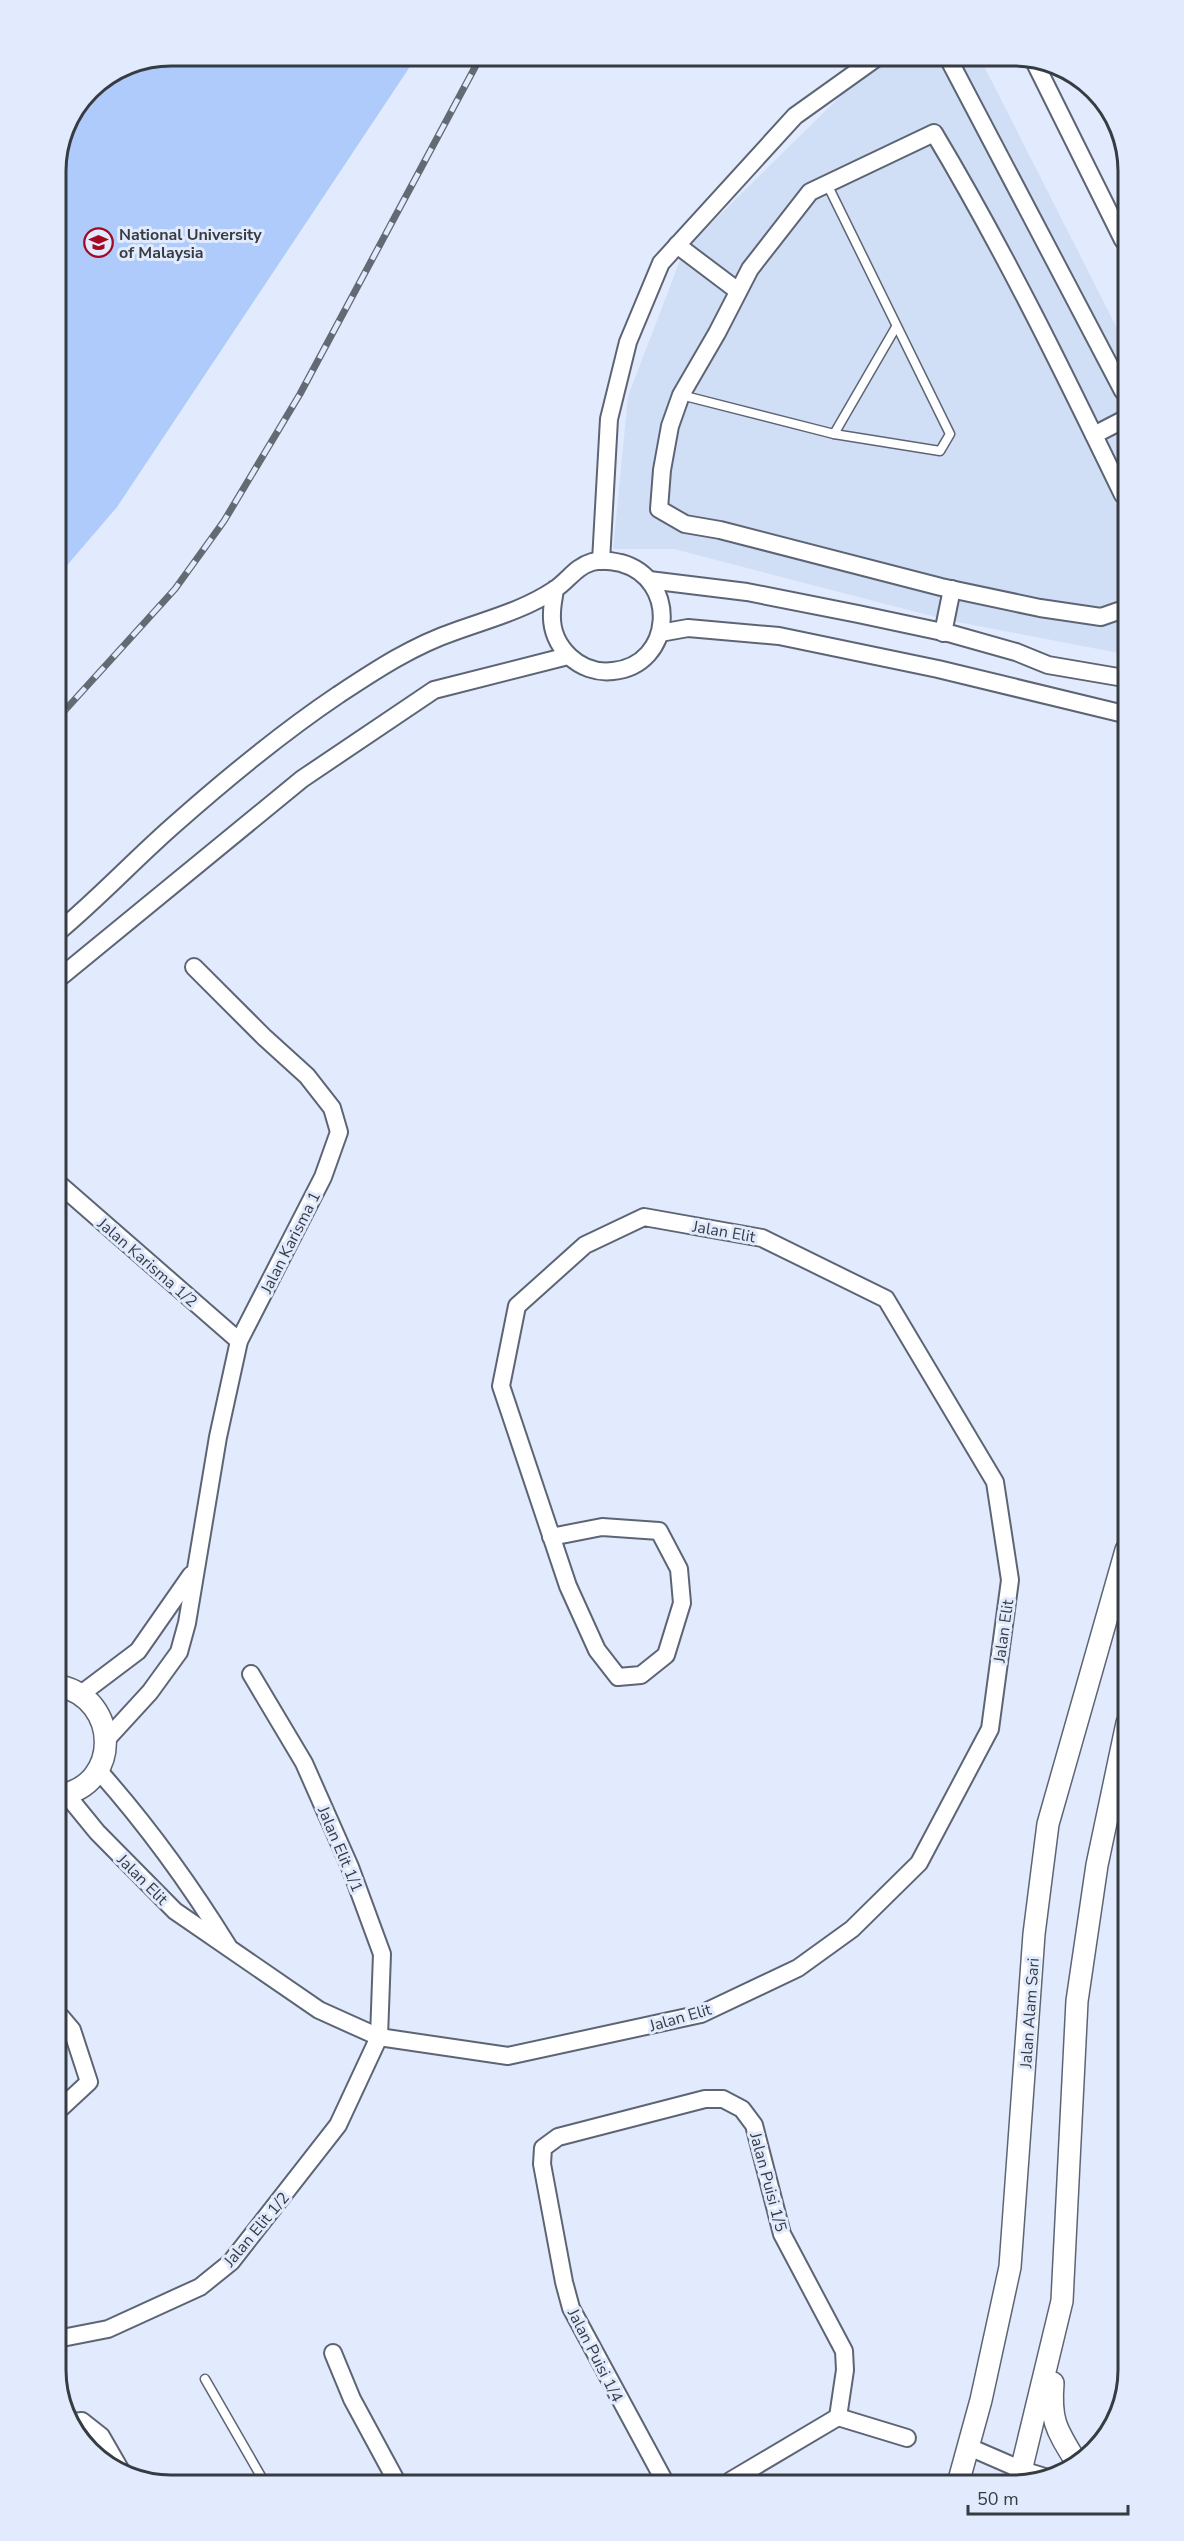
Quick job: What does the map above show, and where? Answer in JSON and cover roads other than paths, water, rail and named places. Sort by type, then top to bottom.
[{"type":"street","points":[[601,561],[609,419],[628,342],[661,263],[795,116],[865,66]]},
{"type":"street","points":[[952,66],[1118,381]]},
{"type":"street","points":[[1038,69],[1118,230]]},
{"type":"street","points":[[1118,485],[974,200],[934,133],[810,192],[750,269],[717,333],[681,394],[668,437],[662,470],[660,508],[685,524],[720,530],[952,589],[1040,608],[1101,617],[1118,611]]},
{"type":"street","points":[[677,245],[738,291]]},
{"type":"street","points":[[1094,435],[1118,423]]},
{"type":"street","points":[[66,925],[93,903],[174,824],[282,733],[356,683],[423,642],[519,609],[555,589],[576,570],[592,562],[610,560],[632,566],[649,580],[660,599],[663,621],[660,633],[650,652],[638,664],[622,671],[604,672],[586,668],[568,656],[555,637],[551,615],[555,589]]},
{"type":"street","points":[[649,580],[747,592],[943,633],[1016,652],[1048,665],[1118,677]]},
{"type":"street","points":[[943,633],[952,589]]},
{"type":"street","points":[[660,633],[688,628],[779,636],[938,669],[1118,713]]},
{"type":"street","points":[[66,972],[302,779],[434,690],[568,656]]},
{"type":"street","name":"Jalan Karisma 1","points":[[106,1740],[150,1692],[179,1652],[187,1623],[238,1341],[323,1178],[339,1132],[332,1108],[307,1076],[194,967]]},
{"type":"street","name":"Jalan Karisma 1/2","points":[[66,1190],[238,1341]]},
{"type":"street","name":"Jalan Elit","points":[[66,1798],[175,1911],[231,1952],[319,2010],[379,2037],[508,2056],[701,2014],[798,1968],[852,1929],[918,1863],[990,1729],[1010,1580],[995,1482],[886,1299],[762,1238],[644,1217],[585,1245],[517,1306],[501,1386],[551,1537],[568,1586],[597,1650],[618,1677],[641,1675],[666,1655],[682,1603],[680,1569],[659,1531],[602,1527],[551,1537]]},
{"type":"street","name":"Jalan Karisma 1","points":[[81,1694],[138,1651],[154,1632],[195,1569]]},
{"type":"street","name":"Jalan Alam Sari","points":[[961,2475],[981,2400],[1010,2267],[1034,1934],[1048,1824],[1118,1578]]},
{"type":"street","name":"Jalan Elit 1/1","points":[[251,1674],[304,1763],[350,1866],[382,1954],[379,2037]]},
{"type":"street","points":[[66,1688],[81,1694],[99,1714],[106,1740],[104,1755],[98,1770],[84,1785],[66,1794]]},
{"type":"street","points":[[1072,2456],[1061,2438],[1050,2410],[1062,2301],[1077,2001],[1097,1865],[1118,1766]]},
{"type":"street","name":"Jalan Elit","points":[[98,1770],[131,1808],[194,1890],[231,1952]]},
{"type":"street","points":[[66,2023],[72,2030],[89,2082],[66,2103]]},
{"type":"street","name":"Jalan Elit 1/2","points":[[66,2337],[108,2329],[200,2287],[231,2262],[338,2125],[379,2037]]},
{"type":"street","name":"Jalan Puisi 1/5","points":[[543,2148],[558,2137],[705,2099],[723,2099],[742,2109],[754,2125],[782,2234],[844,2351],[845,2370],[838,2417]]},
{"type":"street","name":"Jalan Puisi 1/4","points":[[543,2148],[542,2164],[571,2308],[583,2335],[661,2475]]},
{"type":"street","points":[[1020,2474],[1062,2301]]},
{"type":"street","points":[[333,2353],[352,2399],[393,2475]]},
{"type":"street","points":[[740,2475],[838,2417],[907,2438]]},
{"type":"street","points":[[82,2425],[101,2436],[113,2457]]},
{"type":"street","points":[[969,2447],[1019,2475]]},
{"type":"lane","points":[[681,394],[834,434],[940,451],[950,434],[827,184]]},
{"type":"lane","points":[[834,434],[896,327]]},
{"type":"lane","points":[[205,2379],[260,2475]]},
{"type":"railway","points":[[66,709],[175,589],[224,521],[300,394],[476,66]]},
{"type":"place","name":"National University of Malaysia","points":[[98,243]]}]
